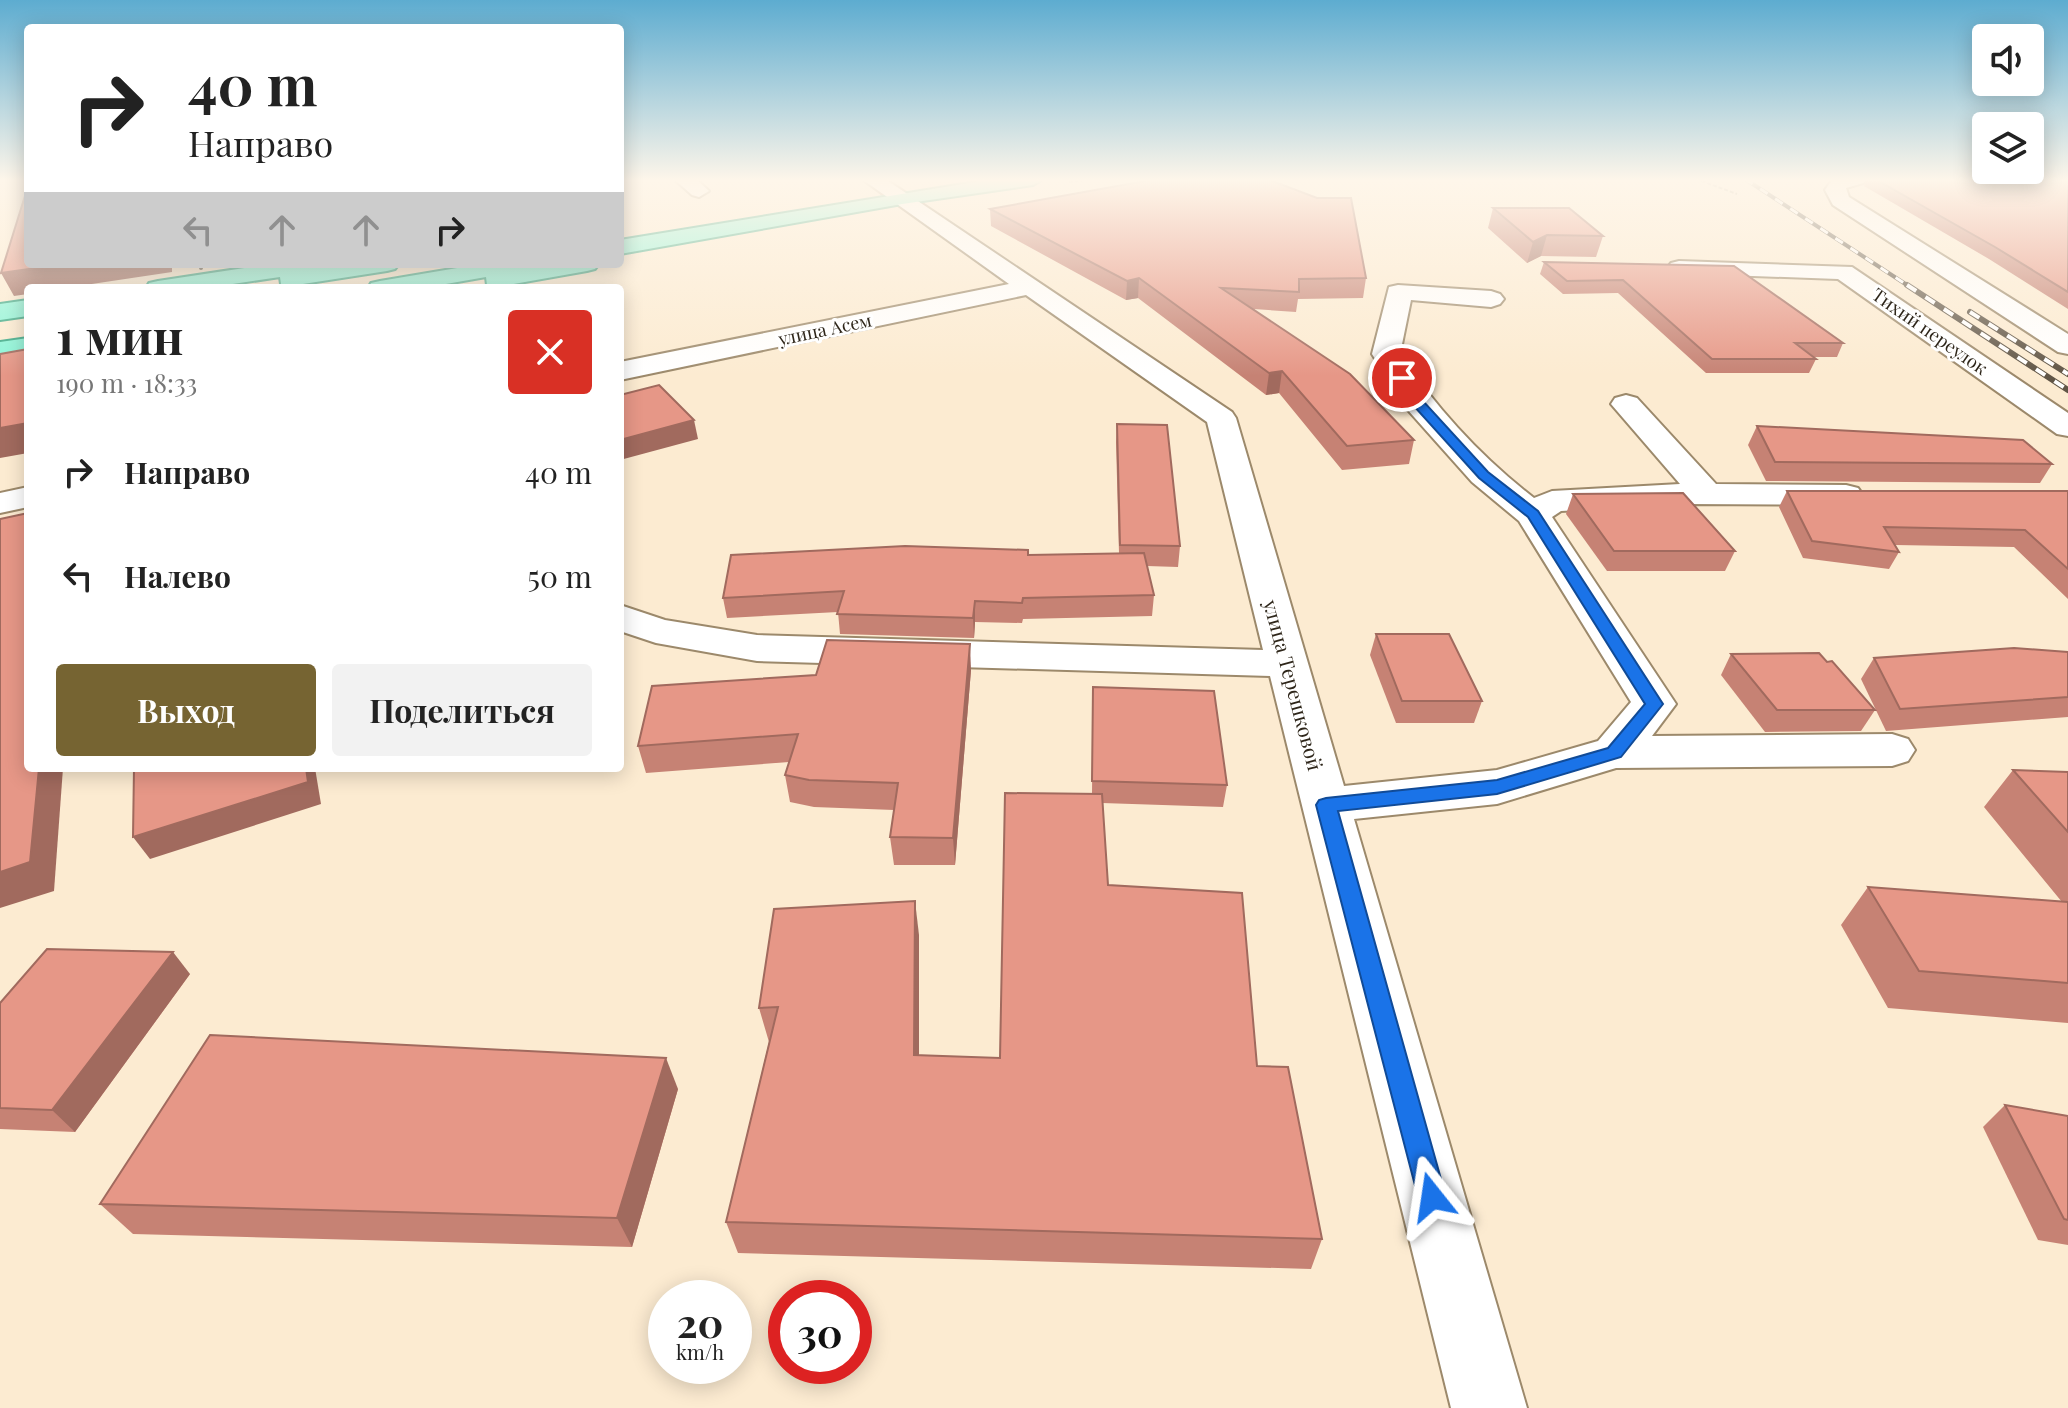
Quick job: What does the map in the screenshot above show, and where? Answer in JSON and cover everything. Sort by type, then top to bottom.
[{"type":"main road","points":[[624,257],[695,245]]},
{"type":"main road","points":[[184,284],[290,268]]},
{"type":"main road","points":[[257,284],[361,268]]},
{"type":"main road","points":[[404,284],[499,268]]},
{"type":"main road","points":[[473,284],[564,268]]},
{"type":"main road","points":[[0,312],[24,309]]},
{"type":"main road","points":[[0,324],[24,320]]},
{"type":"main road","points":[[0,350],[24,347]]},
{"type":"main road","points":[[0,362],[24,359]]},
{"type":"street","name":"улица Терешковой","points":[[973,245],[1221,418],[1489,1408]]},
{"type":"street","points":[[1909,245],[2068,346]]},
{"type":"street","name":"Тихий переулок","points":[[1652,268],[1844,272],[2068,427]]},
{"type":"street","name":"улица Асем","points":[[624,370],[1031,287]]},
{"type":"street","points":[[1491,299],[1398,292],[1399,306],[1386,354],[1417,402],[1464,454],[1484,475],[1533,514],[1654,704],[1614,752]]},
{"type":"street","points":[[1626,404],[1707,494]]},
{"type":"street","points":[[1533,514],[1552,501],[1707,494],[1880,495]]},
{"type":"street","points":[[0,503],[24,498]]},
{"type":"street","points":[[624,619],[656,631],[757,648],[1288,664]]},
{"type":"street","points":[[1326,805],[1497,787],[1614,752],[1892,750]]},
{"type":"building","points":[[10,245],[24,245],[24,268],[36,268],[1,273]]},
{"type":"building","points":[[1058,245],[1360,245],[1366,278],[1299,279],[1299,292],[1221,288],[1350,374],[1414,440],[1347,446],[1282,371],[1269,373],[1139,278],[1127,281]]},
{"type":"building","points":[[1991,245],[2068,245],[2068,292],[1995,247]]},
{"type":"building","points":[[1544,262],[1734,266],[1843,343],[1795,343],[1816,359],[1712,359],[1623,280],[1567,281]]},
{"type":"building","points":[[24,350],[24,424],[0,428],[0,354]]},
{"type":"building","points":[[659,385],[694,420],[624,439],[624,394]]},
{"type":"building","points":[[1117,424],[1167,425],[1180,546],[1120,545]]},
{"type":"building","points":[[1757,426],[2023,440],[2052,464],[1775,462]]},
{"type":"building","points":[[1787,491],[2068,491],[2068,569],[2025,530],[1884,527],[1899,552],[1812,541]]},
{"type":"building","points":[[1683,493],[1735,551],[1614,551],[1573,494]]},
{"type":"building","points":[[24,514],[24,772],[39,772],[30,862],[0,872],[0,519]]},
{"type":"building","points":[[905,546],[1028,550],[1028,555],[1144,553],[1154,595],[1023,598],[1022,603],[975,601],[973,618],[837,614],[844,591],[723,598],[731,555]]},
{"type":"building","points":[[1376,634],[1449,634],[1482,701],[1402,701]]},
{"type":"building","points":[[827,640],[970,644],[953,838],[890,837],[898,783],[809,780],[785,775],[798,734],[638,746],[652,686],[816,675]]},
{"type":"building","points":[[2014,648],[2068,652],[2068,697],[1900,709],[1874,658]]},
{"type":"building","points":[[1819,653],[1827,662],[1832,661],[1875,710],[1777,710],[1731,654]]},
{"type":"building","points":[[1093,687],[1214,691],[1227,785],[1092,781]]},
{"type":"building","points":[[2013,770],[2068,772],[2068,832]]},
{"type":"building","points":[[134,772],[307,772],[308,782],[133,837]]},
{"type":"building","points":[[1005,793],[1102,794],[1108,885],[1242,893],[1257,1066],[1288,1067],[1322,1239],[726,1222],[778,1007],[759,1008],[774,909],[915,901],[914,1055],[1000,1058]]},
{"type":"building","points":[[1868,887],[2068,902],[2068,983],[1919,971]]},
{"type":"building","points":[[47,949],[173,952],[52,1110],[0,1108],[0,1003]]},
{"type":"building","points":[[210,1035],[666,1058],[617,1218],[100,1204]]},
{"type":"building","points":[[2005,1105],[2068,1116],[2068,1220],[2064,1219]]},
{"type":"railway","points":[[1845,245],[1910,287]]},
{"type":"railway","points":[[1907,285],[2068,390]]},
{"type":"railway","points":[[1970,312],[2068,374]]},
{"type":"route","points":[[1402,378],[1417,402],[1484,475],[1533,514],[1654,704],[1614,752],[1497,787],[1326,805],[1432,1197]]}]
